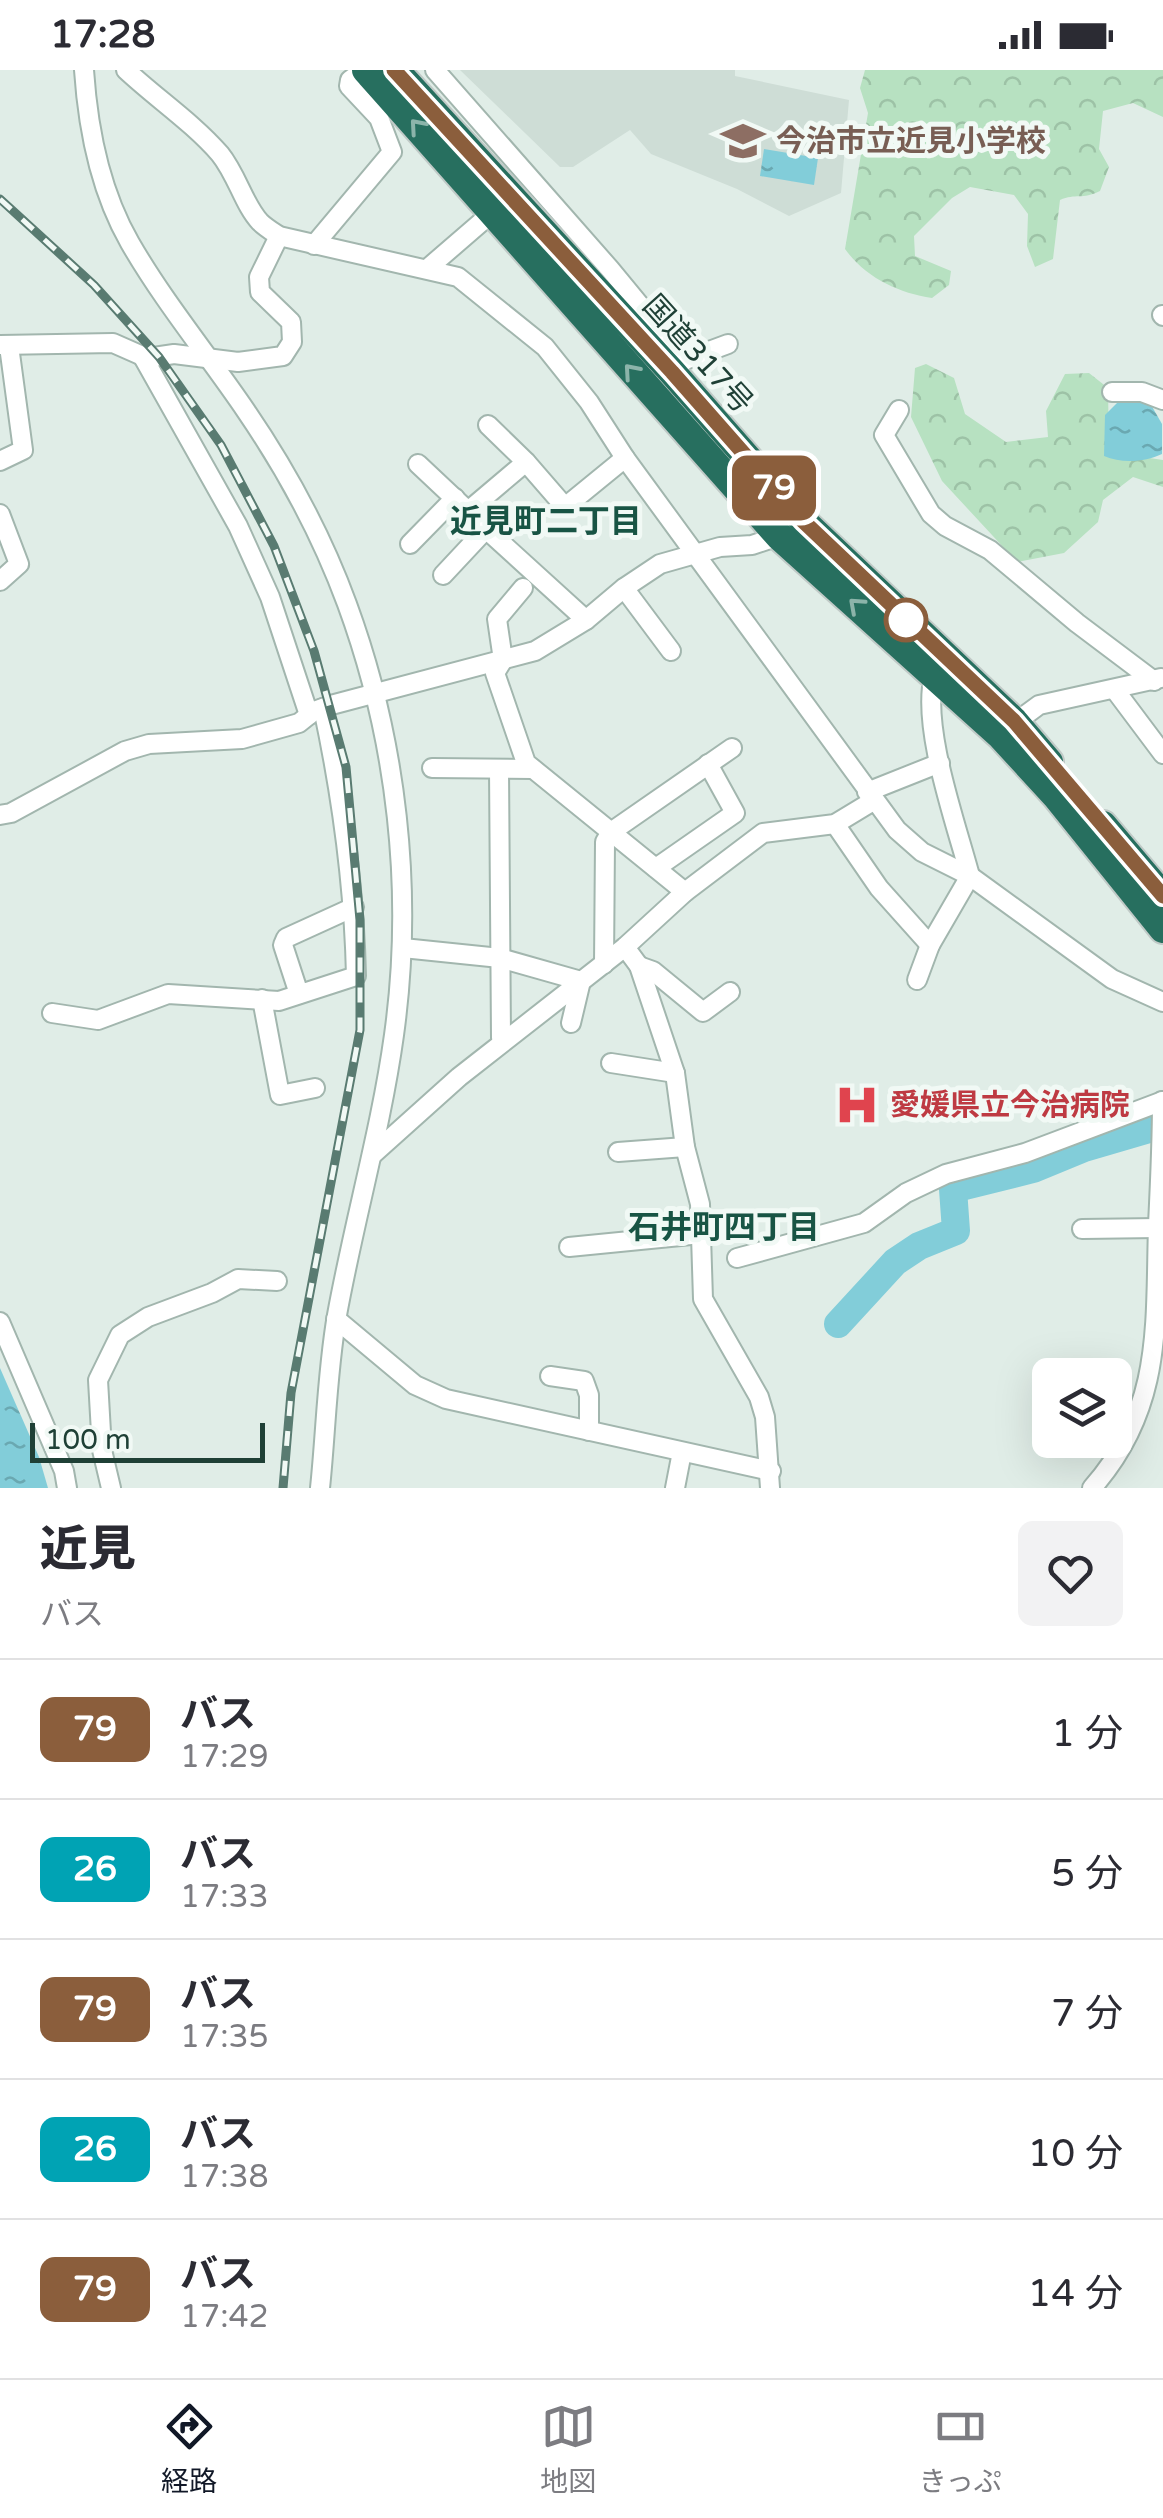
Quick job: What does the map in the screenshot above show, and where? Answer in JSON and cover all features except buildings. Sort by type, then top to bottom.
[{"type":"highway","name":"国道317号","points":[[365,70],[779,536],[943,670],[1007,728],[1163,896]]},
{"type":"highway","name":"国道317号","points":[[394,70],[678,366],[803,521],[943,670]]},
{"type":"highway","name":"国道317号","points":[[1007,728],[1163,929]]},
{"type":"street","points":[[84,70],[96,153],[130,244],[281,465],[319,536],[376,693],[392,784],[402,876],[403,948],[394,1035],[336,1318],[320,1488]]},
{"type":"street","points":[[126,70],[178,112],[216,150],[234,172],[258,221],[279,236],[458,277],[544,347],[589,402],[625,458],[870,796],[922,852],[970,876],[1112,979],[1163,1002]]},
{"type":"street","points":[[314,245],[392,152],[379,118],[349,86],[350,80],[365,70]]},
{"type":"street","points":[[435,70],[610,269],[678,366],[728,344]]},
{"type":"street","points":[[427,269],[493,212]]},
{"type":"street","points":[[0,461],[23,450],[5,346],[113,343],[144,357],[174,354],[238,362],[282,356],[292,342],[291,322],[260,292],[259,276],[279,236]]},
{"type":"street","points":[[52,1013],[98,1020],[168,994],[280,1001],[356,976],[346,827],[316,711],[238,526],[144,357]]},
{"type":"street","points":[[1112,392],[1142,392],[1163,400]]},
{"type":"street","points":[[899,410],[884,435],[931,514],[990,550],[1077,623],[1158,679]]},
{"type":"street","points":[[488,425],[565,506],[625,458]]},
{"type":"street","points":[[410,544],[461,504],[526,462]]},
{"type":"street","points":[[418,464],[586,620]]},
{"type":"street","points":[[0,514],[18,564],[0,582]]},
{"type":"street","points":[[443,574],[486,529]]},
{"type":"street","points":[[0,815],[125,751],[149,744],[242,739],[299,723],[316,711],[535,651],[586,620],[660,564],[779,536]]},
{"type":"street","points":[[523,588],[497,619],[503,660],[495,673],[526,763],[685,892]]},
{"type":"street","points":[[624,588],[670,651]]},
{"type":"street","points":[[918,980],[930,945],[970,876],[940,763],[930,699],[943,670]]},
{"type":"street","points":[[1007,728],[1039,704],[1158,679]]},
{"type":"street","points":[[1115,690],[1163,754]]},
{"type":"street","points":[[604,964],[605,842],[611,832],[732,748]]},
{"type":"street","points":[[371,1156],[459,1076],[625,947],[685,892],[763,834],[835,824],[870,796],[940,763]]},
{"type":"street","points":[[656,868],[734,812],[708,764]]},
{"type":"street","points":[[432,768],[534,770]]},
{"type":"street","points":[[499,769],[501,1038]]},
{"type":"street","points":[[835,824],[880,888],[930,945]]},
{"type":"street","points":[[299,994],[282,945],[286,938],[354,907]]},
{"type":"street","points":[[336,1318],[415,1385],[446,1399],[682,1452],[771,1479],[766,1417],[759,1397],[704,1299],[700,1204],[685,1147],[675,1073],[639,966],[625,947]]},
{"type":"street","points":[[403,948],[500,958],[581,981]]},
{"type":"street","points":[[639,966],[654,971],[703,1012],[730,992]]},
{"type":"street","points":[[571,1023],[581,981]]},
{"type":"street","points":[[262,1000],[280,1094],[315,1088]]},
{"type":"street","points":[[611,1063],[675,1073]]},
{"type":"street","points":[[737,1258],[864,1223],[906,1193],[946,1174],[1025,1153],[1163,1101],[1160,1351],[1141,1412],[1109,1470],[1092,1488]]},
{"type":"street","points":[[618,1152],[685,1147]]},
{"type":"street","points":[[1082,1229],[1160,1236]]},
{"type":"street","points":[[570,1246],[702,1234]]},
{"type":"street","points":[[111,1488],[102,1450],[98,1380],[120,1334],[238,1279],[277,1280]]},
{"type":"street","points":[[0,1322],[64,1470],[67,1488]]},
{"type":"street","points":[[550,1376],[584,1382],[589,1395],[588,1431]]},
{"type":"street","points":[[675,1488],[682,1452]]},
{"type":"shaded area","name":"今治市立近見小学校","points":[[460,70],[735,70],[735,76],[849,100],[841,193],[789,216],[737,189],[651,154],[630,130],[573,167],[560,167]]},
{"type":"green space","points":[[865,70],[1163,70],[1163,117],[1133,103],[1103,111],[1099,149],[1109,167],[1100,191],[1060,200],[1053,259],[1035,267],[1027,246],[1028,214],[1014,195],[970,187],[952,198],[914,236],[915,256],[951,271],[949,285],[932,298],[883,282],[862,268],[845,249],[868,113],[860,88]]},
{"type":"green space","points":[[926,364],[954,378],[965,414],[1006,442],[1048,437],[1046,411],[1065,374],[1089,373],[1108,388],[1109,452],[1163,460],[1163,487],[1133,477],[1103,500],[1098,522],[1064,553],[1017,562],[942,481],[911,417],[915,368]]},
{"type":"water","points":[[764,149],[818,158],[814,185],[760,176]]},
{"type":"water","points":[[1121,399],[1150,403],[1162,424],[1162,454],[1133,461],[1104,456],[1105,415]]},
{"type":"water","points":[[0,1368],[39,1457],[48,1488],[0,1488]]},
{"type":"waterway","points":[[838,1324],[895,1262],[919,1246],[956,1231],[953,1189],[1033,1169],[1084,1148],[1163,1125]]},
{"type":"railway","points":[[0,199],[94,285],[159,357],[221,445],[274,546],[314,651],[346,767],[360,920],[360,1030],[291,1393],[283,1488]]},
{"type":"bus line","name":"79","points":[[394,70],[672,372],[803,521],[1014,721],[1163,896]]},
{"type":"place","name":"今治市立近見小学校","points":[[743,141]]},
{"type":"place","name":"愛媛県立今治病院","points":[[857,1105]]},
{"type":"district","name":"近見町二丁目","points":[[546,521]]},
{"type":"district","name":"石井町四丁目","points":[[724,1227]]}]
